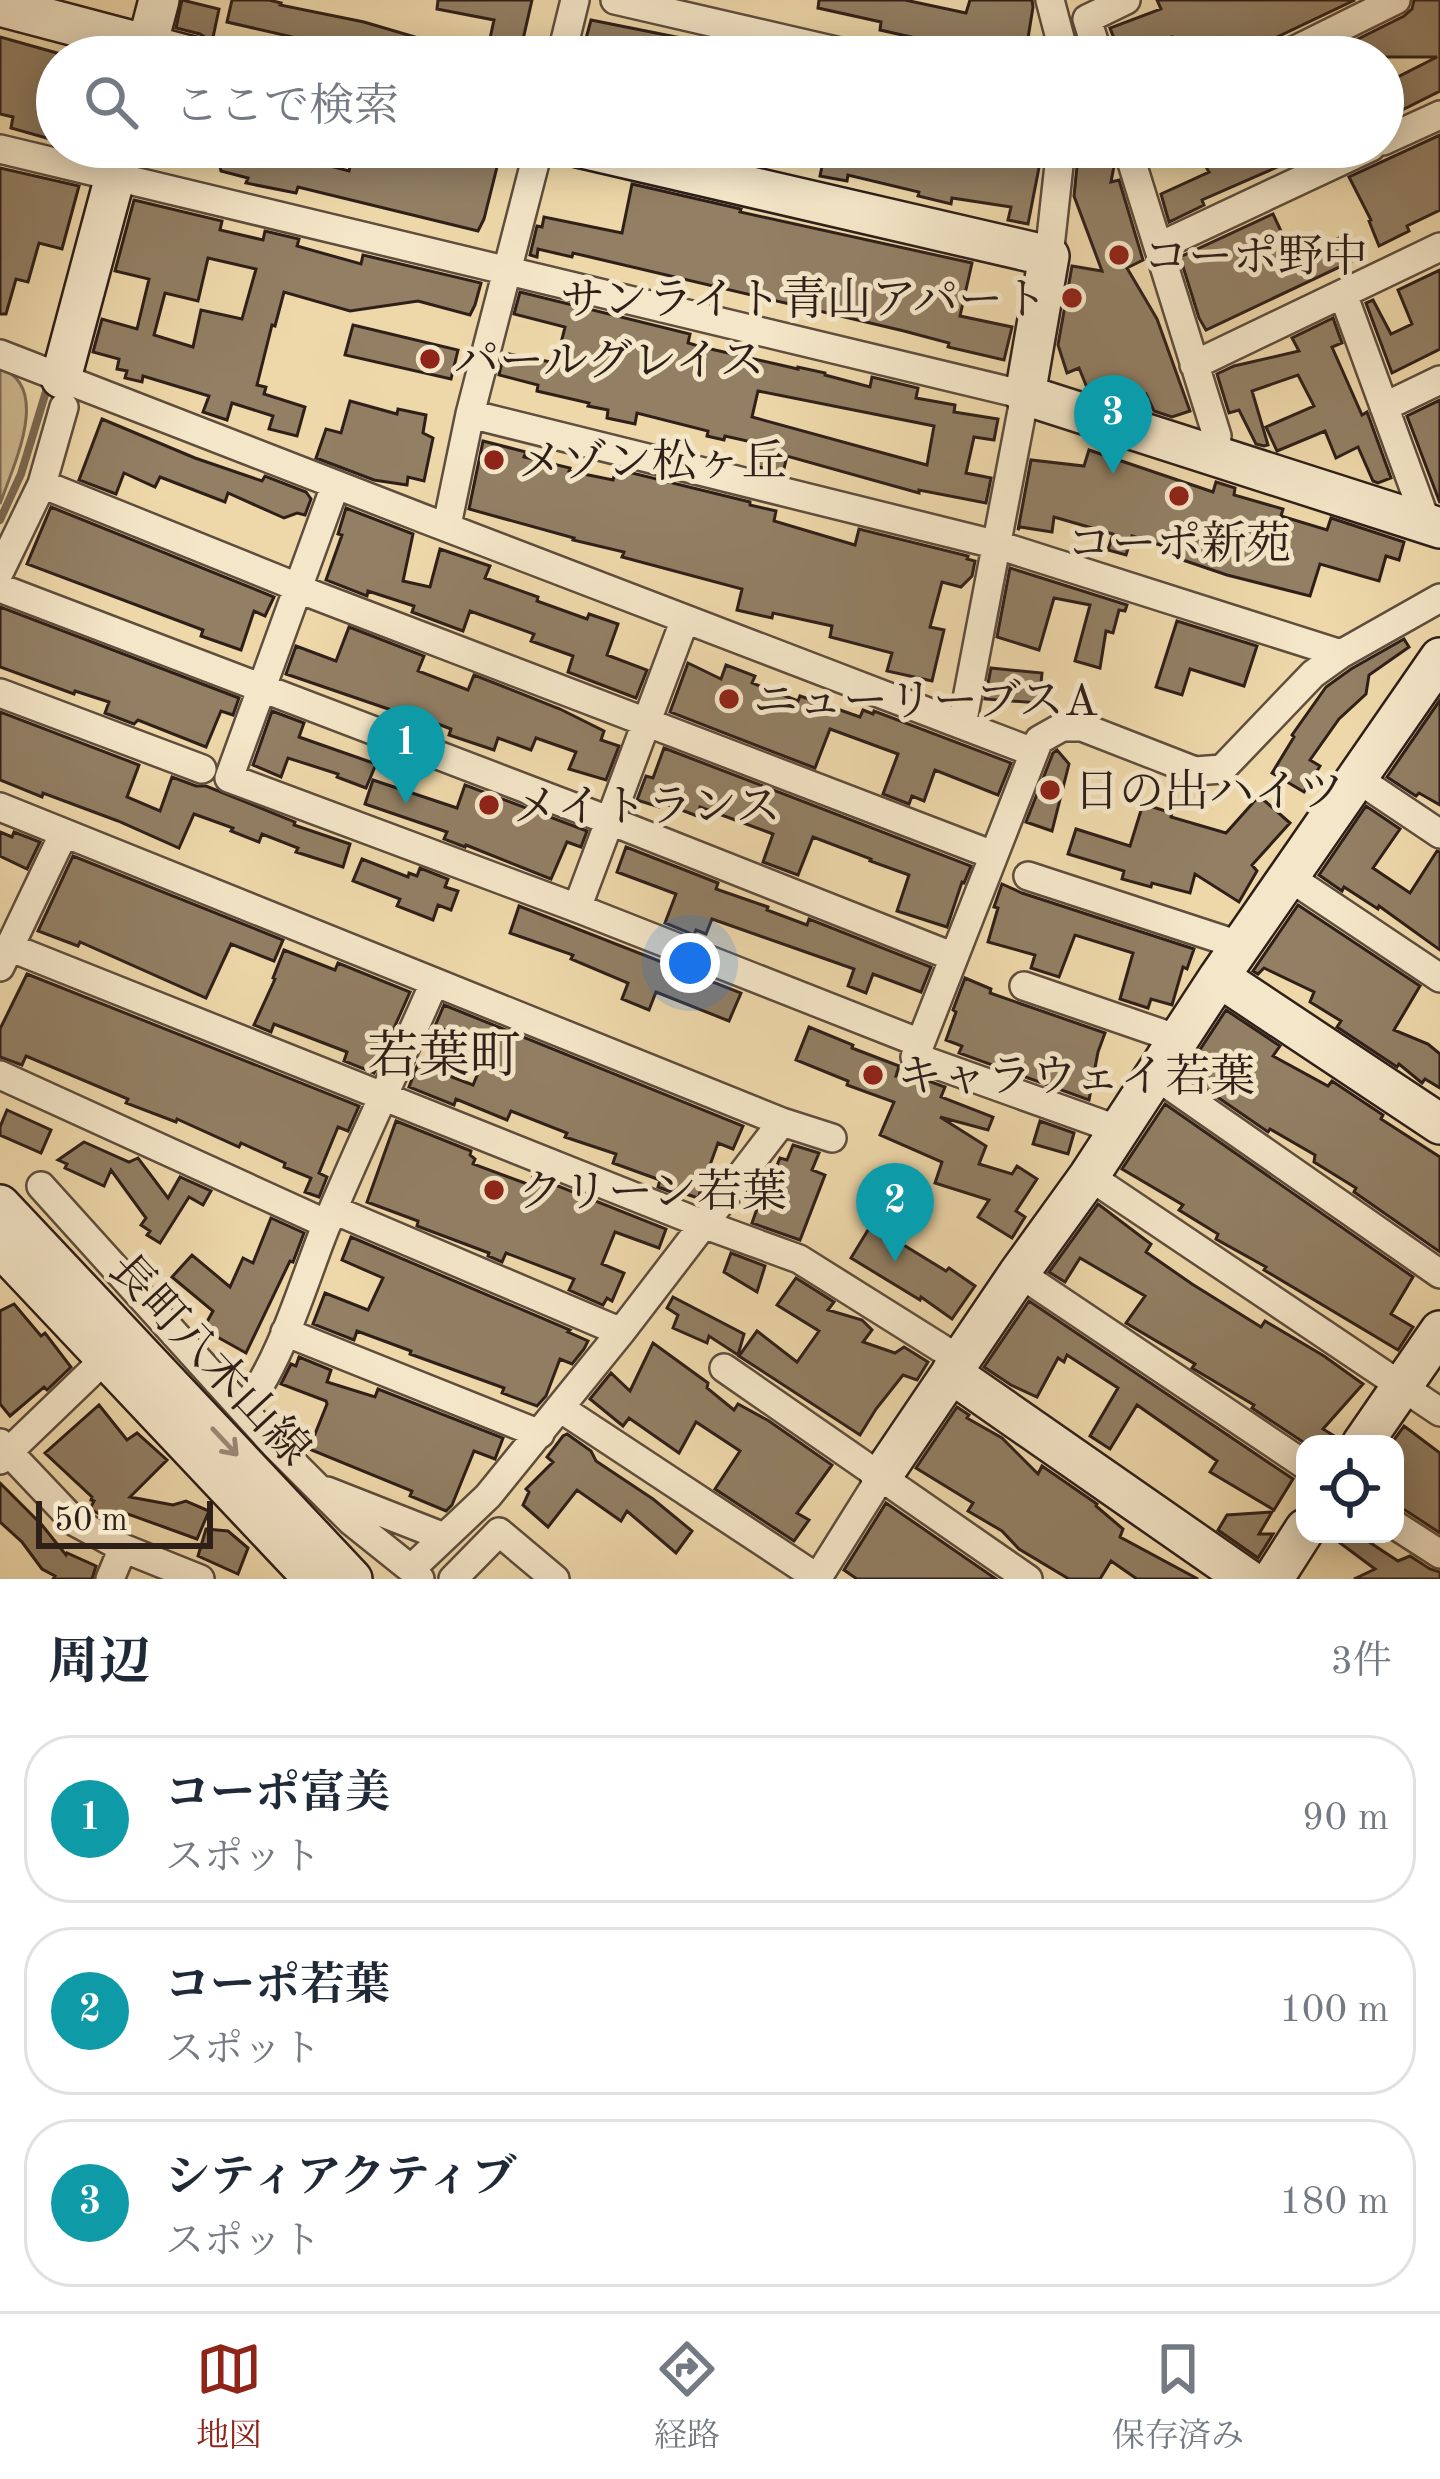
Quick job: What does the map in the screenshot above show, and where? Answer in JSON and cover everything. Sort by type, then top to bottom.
[{"type":"street","points":[[150,36],[159,0]]},
{"type":"street","points":[[566,36],[575,0]]},
{"type":"street","points":[[614,0],[771,36]]},
{"type":"street","points":[[1050,0],[1059,36]]},
{"type":"street","points":[[1092,36],[1087,19],[1126,0]]},
{"type":"street","points":[[1323,36],[1396,0]]},
{"type":"street","points":[[0,6],[95,36]]},
{"type":"street","points":[[1404,131],[1440,115]]},
{"type":"street","points":[[0,148],[36,153]]},
{"type":"street","points":[[0,571],[41,484],[118,168]]},
{"type":"street","points":[[137,168],[507,271],[1024,395],[1434,526]]},
{"type":"street","points":[[447,526],[470,414],[533,168]]},
{"type":"street","points":[[669,168],[1048,256]]},
{"type":"street","points":[[962,725],[1048,256],[1058,168]]},
{"type":"street","points":[[1134,168],[1216,436],[1214,457]]},
{"type":"street","points":[[1158,247],[1326,168]]},
{"type":"street","points":[[1194,365],[1440,248]]},
{"type":"street","points":[[1343,294],[1434,526]]},
{"type":"street","points":[[0,354],[62,393],[447,526],[1033,752]]},
{"type":"street","points":[[1384,406],[1440,380]]},
{"type":"street","points":[[470,414],[998,545],[1341,654]]},
{"type":"street","points":[[41,484],[296,588],[993,856]]},
{"type":"street","points":[[335,486],[229,778],[920,1043]]},
{"type":"street","points":[[0,588],[954,957]]},
{"type":"street","points":[[1119,1130],[915,1057],[1039,740],[1061,727],[1082,727],[1195,771],[1222,769],[1313,674],[1440,598]]},
{"type":"street","points":[[577,908],[685,619]]},
{"type":"street","points":[[560,1408],[818,1579],[881,1478],[1231,962],[1436,672]]},
{"type":"street","points":[[0,693],[202,770]]},
{"type":"street","points":[[1358,779],[1440,834]]},
{"type":"street","points":[[0,807],[782,1122],[832,1138]]},
{"type":"street","points":[[64,833],[5,957],[385,1097],[799,1259],[956,1366],[1247,1579]]},
{"type":"street","points":[[1028,876],[1231,962],[1440,1124]]},
{"type":"street","points":[[1289,877],[1440,978]]},
{"type":"street","points":[[243,1409],[284,1332],[434,982]]},
{"type":"street","points":[[1024,986],[1181,1040]]},
{"type":"street","points":[[0,1075],[330,1217],[621,1332]]},
{"type":"street","points":[[1156,1076],[1440,1274]]},
{"type":"street","points":[[40,1186],[317,1487],[415,1574],[539,1434],[782,1122]]},
{"type":"street","points":[[1089,1176],[1440,1412]]},
{"type":"street","name":"長町八木山線","points":[[0,1204],[352,1579]]},
{"type":"street","points":[[0,1246],[314,1579]]},
{"type":"street","points":[[1019,1274],[1296,1459]]},
{"type":"street","points":[[1368,1435],[1440,1331]]},
{"type":"street","points":[[284,1332],[539,1434]]},
{"type":"street","points":[[106,1358],[3,1452],[75,1522],[123,1548],[200,1579]]},
{"type":"street","points":[[724,1368],[1028,1579]]},
{"type":"street","points":[[317,1487],[444,1537]]},
{"type":"street","points":[[1404,1531],[1440,1554]]},
{"type":"street","points":[[453,1579],[500,1532],[555,1579]]},
{"type":"street","points":[[1273,1579],[1296,1543]]},
{"type":"street","points":[[110,1579],[123,1548]]},
{"type":"shaded area","points":[[0,368],[16,378],[26,410],[19,450],[0,504]]},
{"type":"building","points":[[182,0],[219,9],[213,36],[176,28]]},
{"type":"building","points":[[232,0],[269,0],[412,36],[288,36],[227,22]]},
{"type":"building","points":[[438,0],[532,0],[524,36],[491,36],[494,20],[437,9]]},
{"type":"building","points":[[819,0],[905,0],[966,13],[970,0],[1032,0],[1033,7],[1028,36],[907,36],[880,30],[881,22],[818,8]]},
{"type":"building","points":[[1157,0],[1355,0],[1279,36],[1113,36],[1110,28],[1161,9]]},
{"type":"building","points":[[1414,0],[1440,0],[1440,91],[1404,109],[1404,74],[1437,57],[1404,57],[1404,36],[1364,36],[1412,9]]},
{"type":"building","points":[[591,20],[671,36],[587,36]]},
{"type":"building","points":[[0,37],[36,47],[36,135],[11,128],[13,117],[0,114]]},
{"type":"building","points":[[1440,135],[1440,210],[1379,246],[1349,177],[1368,168],[1404,168],[1404,152]]},
{"type":"building","points":[[0,168],[79,186],[62,249],[39,243],[28,282],[16,279],[6,314],[0,314]]},
{"type":"building","points":[[497,168],[478,231],[298,187],[296,193],[246,183],[248,178],[221,171]]},
{"type":"building","points":[[822,168],[1039,168],[1028,224],[1008,220],[1011,207],[952,198],[951,204],[848,175],[847,181],[820,176]]},
{"type":"building","points":[[1077,168],[1114,168],[1111,182],[1119,180],[1143,260],[1127,268],[1157,319],[1190,411],[1172,417],[1154,411],[1146,394],[1126,402],[1088,390],[1079,368],[1067,373],[1058,345],[1072,266],[1102,271],[1074,196]]},
{"type":"building","points":[[1207,168],[1275,168],[1202,200],[1204,205],[1169,222],[1161,194],[1209,172]]},
{"type":"building","points":[[632,184],[972,263],[960,316],[1012,327],[1004,360],[904,331],[573,253],[572,257],[538,249],[537,257],[530,255],[544,217],[622,233]]},
{"type":"building","points":[[134,200],[222,221],[220,230],[263,240],[265,231],[299,239],[297,246],[361,264],[363,255],[481,283],[470,315],[418,301],[350,311],[284,292],[257,385],[266,387],[264,394],[305,407],[297,436],[269,429],[273,416],[232,403],[227,420],[203,412],[209,396],[143,376],[142,382],[125,378],[127,371],[117,369],[119,359],[93,352],[102,319],[137,329],[149,279],[115,271]],"holes":[[[208,258],[256,269],[242,319],[201,310],[193,347],[154,335],[165,293],[198,301]]]},
{"type":"building","points":[[1273,214],[1295,261],[1339,238],[1352,261],[1206,330],[1180,257]]},
{"type":"building","points":[[1440,270],[1440,349],[1392,373],[1366,303],[1373,300],[1391,334],[1412,324],[1398,290]]},
{"type":"building","points":[[520,292],[690,334],[688,343],[702,347],[870,387],[872,377],[918,388],[916,398],[955,405],[954,412],[998,419],[994,440],[974,437],[966,473],[991,478],[986,503],[919,493],[787,456],[783,473],[755,466],[761,444],[707,436],[708,431],[637,413],[635,424],[607,418],[608,410],[537,391],[538,385],[499,375],[504,353],[556,363],[565,327],[514,314]],"holes":[[[758,391],[934,426],[927,465],[752,417]]]},
{"type":"building","points":[[1333,318],[1342,343],[1332,347],[1362,415],[1367,412],[1391,478],[1378,483],[1358,447],[1336,458],[1325,431],[1277,451],[1266,427],[1314,406],[1298,375],[1252,391],[1268,445],[1264,446],[1256,444],[1239,410],[1229,413],[1217,374],[1299,351],[1292,338]]},
{"type":"building","points":[[353,325],[458,350],[451,379],[345,355]]},
{"type":"building","points":[[1440,400],[1440,503],[1407,416]]},
{"type":"building","points":[[350,401],[397,414],[398,409],[426,415],[423,433],[433,438],[424,481],[408,477],[407,485],[374,480],[316,458],[326,429],[341,433]]},
{"type":"building","points":[[102,419],[195,458],[306,492],[311,499],[305,515],[284,518],[228,493],[225,502],[160,477],[155,487],[124,473],[116,494],[79,480]]},
{"type":"building","points":[[483,441],[526,452],[524,457],[569,471],[613,480],[616,469],[750,502],[776,511],[774,521],[855,545],[859,529],[968,556],[975,561],[972,576],[961,587],[942,582],[930,627],[944,630],[932,681],[887,671],[892,653],[830,637],[832,626],[737,610],[742,589],[469,509]]},
{"type":"building","points":[[1089,450],[1213,492],[1216,482],[1235,488],[1234,495],[1283,509],[1281,516],[1327,530],[1331,518],[1404,542],[1399,560],[1386,556],[1379,581],[1320,564],[1310,596],[1227,575],[1168,555],[1170,548],[1132,536],[1126,555],[1108,550],[1113,534],[1054,517],[1052,532],[1018,530],[1031,460],[1084,466]]},
{"type":"building","points":[[51,507],[274,597],[265,616],[254,611],[241,650],[201,636],[203,630],[27,564]]},
{"type":"building","points":[[346,508],[413,534],[403,581],[430,587],[440,549],[490,566],[485,578],[538,597],[537,601],[587,619],[589,614],[618,624],[607,655],[647,670],[636,698],[568,672],[573,656],[531,641],[534,634],[470,611],[463,631],[412,612],[414,606],[368,591],[367,596],[326,580]]},
{"type":"building","points":[[1010,568],[1127,605],[1125,611],[1119,610],[1113,633],[1106,631],[1100,668],[1075,661],[1090,605],[1054,598],[1039,650],[997,637]]},
{"type":"building","points":[[0,607],[239,698],[233,715],[221,711],[206,747],[138,720],[134,724],[105,713],[109,702],[0,667]]},
{"type":"building","points":[[1177,621],[1257,646],[1244,686],[1190,669],[1182,695],[1156,687]]},
{"type":"building","points":[[349,627],[424,656],[418,671],[468,690],[474,675],[604,731],[601,740],[619,746],[606,780],[569,769],[576,752],[536,738],[531,750],[498,738],[494,750],[449,735],[451,729],[401,710],[286,674],[296,646],[336,661]]},
{"type":"building","points":[[1404,639],[1409,647],[1369,675],[1366,694],[1339,719],[1310,760],[1320,766],[1304,792],[1272,773],[1326,687]]},
{"type":"building","points":[[688,663],[721,679],[726,665],[755,676],[752,683],[798,701],[800,696],[860,717],[863,710],[874,711],[1011,763],[998,795],[935,770],[924,801],[912,796],[909,804],[883,794],[898,754],[830,729],[815,768],[670,712]]},
{"type":"building","points":[[991,668],[1042,673],[1039,703],[985,699]]},
{"type":"building","points":[[1440,700],[1440,805],[1387,777]]},
{"type":"building","points":[[272,711],[304,723],[299,737],[376,764],[366,788],[288,758],[281,777],[253,765]]},
{"type":"building","points":[[0,712],[139,765],[127,797],[160,811],[172,777],[206,786],[350,844],[343,867],[296,852],[298,848],[262,834],[259,842],[194,814],[179,848],[0,780]]},
{"type":"building","points":[[664,748],[971,866],[947,927],[897,911],[909,875],[871,859],[813,837],[798,875],[763,862],[773,834],[700,807],[697,816],[661,802],[659,807],[637,800],[646,776],[653,778]]},
{"type":"building","name":"日の出ハイツ","points":[[1057,750],[1069,764],[1052,831],[1026,822]]},
{"type":"building","points":[[373,780],[457,808],[465,785],[587,831],[581,847],[567,842],[551,879],[444,839],[447,832],[365,804]]},
{"type":"building","points":[[1259,796],[1290,823],[1252,865],[1257,871],[1239,902],[1195,874],[1190,893],[1152,883],[1151,887],[1122,879],[1124,871],[1068,854],[1076,829],[1130,846],[1143,804],[1226,833]]},
{"type":"building","points":[[1366,806],[1400,829],[1373,868],[1410,893],[1440,852],[1440,950],[1379,906],[1344,887],[1342,891],[1319,875]]},
{"type":"building","points":[[0,832],[40,842],[27,869],[0,856]]},
{"type":"building","points":[[626,847],[718,883],[716,889],[767,910],[807,925],[809,919],[931,967],[921,992],[873,974],[866,993],[848,986],[854,969],[712,919],[706,934],[696,930],[694,935],[665,923],[676,894],[617,872]]},
{"type":"building","points":[[73,856],[283,940],[274,961],[231,944],[206,998],[80,942],[78,946],[38,931]]},
{"type":"building","points":[[362,859],[408,877],[409,873],[417,876],[420,868],[448,879],[445,887],[458,891],[451,910],[438,905],[433,920],[397,906],[400,899],[353,881]]},
{"type":"building","points":[[1002,884],[1194,949],[1187,969],[1183,967],[1172,1005],[1151,999],[1148,1008],[1120,999],[1133,953],[1075,935],[1059,977],[1031,968],[1035,955],[988,942]]},
{"type":"building","points":[[1298,905],[1420,986],[1394,1030],[1440,1054],[1440,1088],[1425,1079],[1422,1083],[1337,1027],[1341,1021],[1310,1002],[1314,992],[1264,968],[1258,974],[1253,971]]},
{"type":"building","points":[[519,906],[741,993],[729,1021],[656,992],[649,1010],[622,999],[628,983],[571,959],[573,955],[510,933]]},
{"type":"building","points":[[284,950],[335,970],[338,963],[410,992],[374,1073],[344,1061],[347,1052],[274,1024],[271,1032],[254,1025]]},
{"type":"building","points":[[27,974],[359,1106],[348,1131],[338,1127],[319,1173],[327,1177],[319,1197],[305,1192],[311,1178],[241,1143],[239,1147],[126,1103],[128,1099],[26,1056],[22,1065],[0,1057],[0,1029]]},
{"type":"building","points":[[965,978],[991,989],[990,993],[1105,1033],[1089,1100],[959,1053],[962,1046],[946,1040]]},
{"type":"building","points":[[444,1005],[743,1126],[733,1149],[718,1143],[698,1198],[679,1195],[658,1187],[660,1180],[613,1163],[616,1154],[565,1137],[567,1133],[511,1111],[507,1120],[456,1099],[454,1105],[409,1087],[418,1064],[473,1085],[488,1049],[435,1026]]},
{"type":"building","points":[[1226,1010],[1280,1046],[1273,1056],[1328,1086],[1332,1081],[1440,1157],[1440,1252],[1314,1162],[1315,1155],[1268,1132],[1184,1074]]},
{"type":"building","points":[[809,1027],[899,1066],[896,1076],[918,1077],[945,1087],[941,1097],[993,1117],[988,1130],[940,1117],[986,1146],[979,1164],[1012,1174],[1017,1166],[1037,1179],[1016,1211],[1025,1217],[1012,1238],[978,1217],[989,1200],[935,1183],[942,1162],[880,1135],[894,1102],[796,1060]]},
{"type":"building","points":[[1165,1104],[1413,1277],[1391,1314],[1413,1327],[1398,1350],[1216,1239],[1218,1234],[1179,1210],[1183,1205],[1122,1169]]},
{"type":"building","points":[[7,1110],[51,1130],[41,1153],[0,1135]]},
{"type":"building","points":[[396,1121],[471,1151],[473,1164],[530,1185],[533,1176],[666,1229],[659,1248],[615,1232],[602,1264],[624,1273],[612,1301],[607,1298],[603,1305],[569,1290],[574,1279],[506,1253],[502,1262],[367,1202]]},
{"type":"building","points":[[1040,1121],[1074,1133],[1068,1154],[1033,1144]]},
{"type":"building","points":[[84,1142],[129,1162],[138,1158],[168,1198],[180,1177],[211,1191],[203,1205],[189,1197],[160,1243],[147,1235],[150,1231],[141,1225],[146,1218],[111,1170],[104,1186],[58,1160]]},
{"type":"building","points":[[793,1145],[819,1153],[812,1170],[825,1175],[800,1240],[752,1223],[765,1186]]},
{"type":"building","points":[[1098,1204],[1151,1244],[1146,1252],[1192,1284],[1261,1327],[1265,1321],[1363,1384],[1323,1429],[1333,1435],[1296,1437],[1254,1405],[1192,1368],[1195,1364],[1126,1323],[1145,1296],[1080,1258],[1065,1282],[1049,1272]]},
{"type":"building","points":[[271,1218],[304,1233],[246,1353],[203,1329],[213,1311],[172,1277],[192,1255],[230,1287],[243,1258],[253,1263]]},
{"type":"building","points":[[871,1225],[975,1286],[952,1319],[851,1258]]},
{"type":"building","points":[[351,1237],[588,1341],[572,1364],[560,1359],[546,1396],[537,1406],[502,1393],[504,1388],[357,1331],[354,1340],[313,1324],[325,1293],[368,1310],[383,1278],[342,1260]]},
{"type":"building","points":[[731,1253],[765,1266],[757,1292],[724,1272]]},
{"type":"building","points":[[796,1278],[834,1302],[828,1310],[862,1320],[872,1330],[863,1342],[895,1353],[904,1347],[928,1362],[917,1380],[903,1375],[860,1435],[739,1356],[757,1331],[797,1362],[819,1331],[777,1305]]},
{"type":"building","points":[[673,1297],[744,1334],[738,1355],[709,1336],[707,1343],[673,1328],[678,1315],[667,1308]]},
{"type":"building","points":[[1029,1301],[1293,1479],[1274,1510],[1210,1472],[1217,1461],[1137,1405],[1110,1449],[1090,1436],[1118,1388],[1067,1355],[1064,1362],[1058,1358],[1037,1397],[984,1367]]},
{"type":"building","points":[[14,1304],[71,1367],[10,1416],[0,1404],[0,1311]]},
{"type":"building","points":[[653,1343],[708,1383],[707,1388],[734,1410],[738,1404],[769,1421],[832,1465],[797,1513],[809,1520],[794,1541],[715,1489],[740,1451],[696,1422],[679,1453],[629,1418],[623,1426],[590,1399],[611,1373],[630,1391]]},
{"type":"building","points":[[299,1357],[331,1370],[327,1382],[375,1397],[378,1389],[503,1438],[495,1459],[474,1451],[446,1511],[410,1496],[412,1491],[309,1449],[327,1404],[281,1384]]},
{"type":"building","points":[[99,1405],[127,1440],[137,1433],[167,1460],[130,1497],[173,1505],[186,1501],[209,1511],[197,1539],[128,1514],[121,1526],[90,1509],[92,1497],[45,1453]]},
{"type":"building","points":[[957,1407],[1002,1438],[1038,1474],[1042,1466],[1097,1504],[1123,1529],[1120,1537],[1198,1579],[1137,1579],[1111,1561],[1100,1579],[1069,1579],[1019,1549],[1002,1531],[968,1511],[973,1503],[916,1468]]},
{"type":"building","points":[[1404,1426],[1440,1453],[1440,1533],[1404,1510],[1404,1435],[1398,1435]]},
{"type":"building","points":[[567,1434],[692,1531],[676,1553],[627,1511],[621,1521],[577,1490],[548,1527],[523,1505],[526,1489],[553,1462],[547,1457]]},
{"type":"building","points":[[0,1483],[66,1555],[96,1566],[92,1579],[53,1579],[42,1569],[0,1522]]},
{"type":"building","points":[[886,1503],[996,1579],[857,1579],[844,1570]]},
{"type":"building","points":[[1272,1512],[1259,1534],[1273,1534],[1258,1558],[1218,1530],[1227,1515]]},
{"type":"building","points":[[206,1529],[228,1531],[248,1548],[238,1574],[198,1556]]},
{"type":"building","points":[[1340,1543],[1371,1543],[1398,1561],[1410,1556],[1440,1572],[1440,1579],[1354,1579],[1375,1569]]},
{"type":"waterway","points":[[0,520],[21,474],[48,385]]},
{"type":"place","name":"コーポ野中","points":[[1119,255]]},
{"type":"place","name":"サンライト青山アパート","points":[[1072,298]]},
{"type":"place","name":"パールグレイス","points":[[430,359]]},
{"type":"place","name":"メゾン松ヶ丘","points":[[494,460]]},
{"type":"place","name":"シティアクティブ","points":[[1113,474]]},
{"type":"place","name":"コーポ新苑","points":[[1179,496]]},
{"type":"place","name":"ニューリーブスA","points":[[729,699]]},
{"type":"place","name":"日の出ハイツ","points":[[1050,790]]},
{"type":"place","name":"コーポ富美","points":[[406,804]]},
{"type":"place","name":"メイトランス","points":[[489,805]]},
{"type":"place","name":"キャラウェイ若葉","points":[[873,1075]]},
{"type":"place","name":"クリーン若葉","points":[[494,1190]]},
{"type":"place","name":"コーポ若葉","points":[[895,1262]]},
{"type":"district","name":"若葉町","points":[[444,1054]]}]
